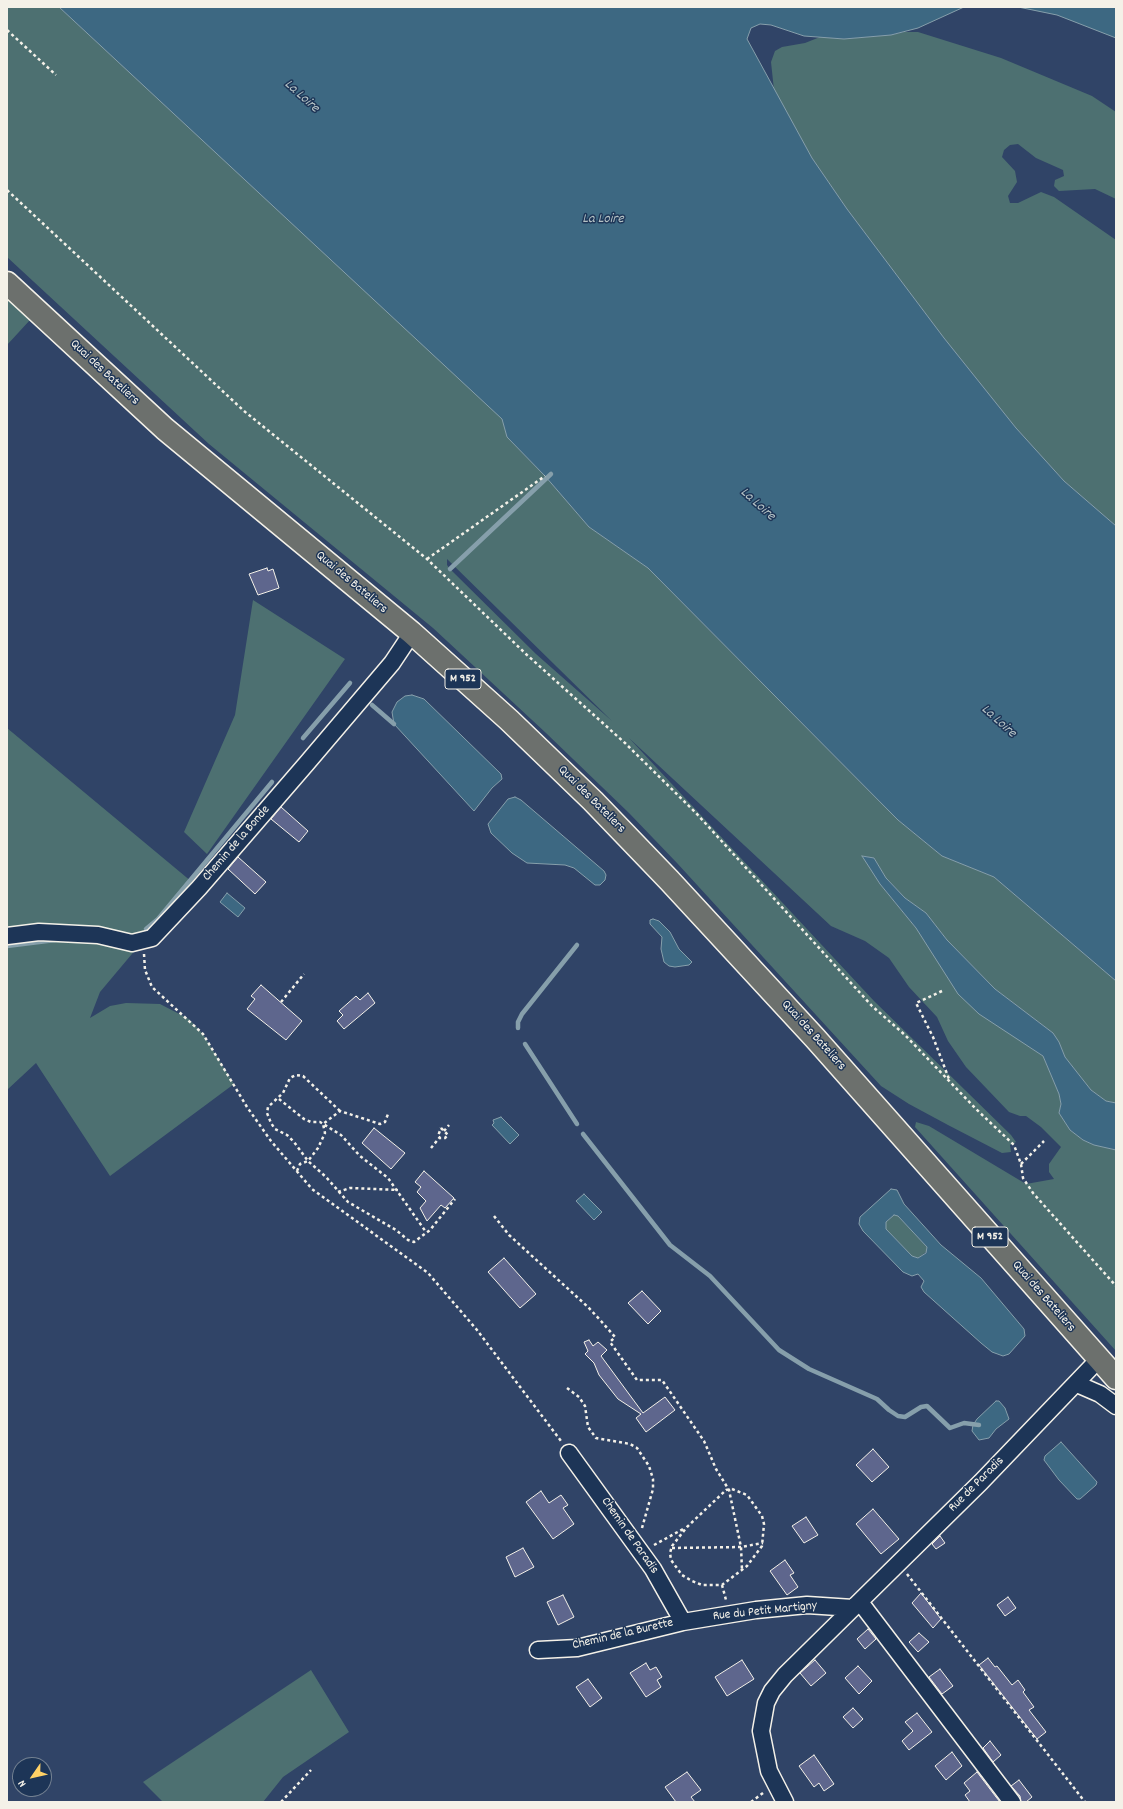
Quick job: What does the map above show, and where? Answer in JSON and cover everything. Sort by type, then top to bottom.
[{"type":"main road","name":"Quai des Bateliers","points":[[7,283],[165,429],[412,633],[509,720],[593,801],[669,880],[830,1055],[1098,1360],[1116,1378]]},
{"type":"street","name":"Chemin de la Bonde","points":[[142,942],[152,938],[159,932],[199,888],[392,664],[412,633]]},
{"type":"street","points":[[7,936],[39,932],[98,935],[118,941],[132,943],[142,942]]},
{"type":"street","name":"Rue de Paradis","points":[[856,1605],[981,1482],[1098,1360]]},
{"type":"street","points":[[1076,1384],[1100,1394],[1116,1406]]},
{"type":"street","name":"Chemin de Paradis","points":[[569,1453],[653,1568],[683,1622]]},
{"type":"street","name":"Rue du Petit Martigny","points":[[683,1622],[756,1610],[807,1605],[856,1605]]},
{"type":"street","points":[[785,1802],[767,1764],[761,1731],[766,1703],[772,1691],[785,1675],[856,1605],[1012,1802]]},
{"type":"street","name":"Chemin de la Burette","points":[[538,1650],[577,1648],[683,1622]]},
{"type":"path","points":[[7,30],[56,75]]},
{"type":"path","points":[[7,190],[244,411],[427,559],[527,655],[625,743],[696,813],[840,973],[1014,1145],[1022,1164],[1023,1178],[1033,1193],[1116,1286]]},
{"type":"path","points":[[427,559],[545,476]]},
{"type":"path","points":[[142,942],[145,970],[152,987],[203,1034],[247,1107],[271,1141],[296,1171],[312,1189],[428,1273],[477,1330],[569,1453]]},
{"type":"path","points":[[281,1002],[304,974]]},
{"type":"path","points":[[942,991],[916,1003],[934,1037],[950,1081]]},
{"type":"path","points":[[388,1114],[385,1122],[380,1124],[340,1111],[303,1076],[296,1074],[290,1078],[283,1094],[279,1099],[268,1106],[267,1113],[270,1123],[294,1142],[308,1161],[326,1177],[348,1202],[396,1230],[408,1240],[414,1242],[426,1232],[454,1199]]},
{"type":"path","points":[[279,1099],[304,1118],[323,1124],[341,1135],[360,1156],[388,1178],[398,1190],[409,1209],[426,1232]]},
{"type":"path","points":[[323,1124],[340,1111]]},
{"type":"path","points":[[296,1171],[300,1164],[308,1161],[318,1148],[325,1133],[323,1124]]},
{"type":"path","points":[[444,1131],[449,1125]]},
{"type":"path","points":[[441,1128],[448,1134],[445,1138],[440,1137],[438,1134],[441,1128]]},
{"type":"path","points":[[431,1148],[440,1137]]},
{"type":"path","points":[[1022,1164],[1044,1142]]},
{"type":"path","points":[[338,1192],[350,1188],[398,1190]]},
{"type":"path","points":[[494,1216],[509,1235],[602,1321],[615,1337],[610,1342],[637,1380],[662,1380],[704,1441],[716,1469],[729,1490],[741,1547],[742,1570]]},
{"type":"path","points":[[567,1388],[580,1397],[585,1406],[588,1427],[596,1438],[630,1444],[637,1448],[649,1466],[653,1479],[653,1489],[641,1533]]},
{"type":"path","points":[[726,1490],[729,1490],[747,1495],[754,1504],[764,1524],[763,1543],[758,1554],[742,1570],[722,1585],[702,1585],[692,1581],[676,1568],[671,1560],[671,1548],[676,1539],[687,1527],[726,1490]]},
{"type":"path","points":[[648,1547],[687,1527]]},
{"type":"path","points":[[671,1548],[741,1547],[763,1543]]},
{"type":"path","points":[[899,1563],[1085,1802]]},
{"type":"path","points":[[281,1802],[311,1770]]},
{"type":"green space","points":[[7,7],[59,7],[503,419],[507,437],[545,476],[589,527],[648,568],[898,820],[942,856],[994,877],[1116,981],[1116,1103],[1106,1101],[1091,1090],[1065,1057],[1059,1042],[1053,1033],[995,989],[947,940],[926,913],[905,898],[886,878],[874,858],[863,856],[880,884],[916,928],[1031,1048],[1043,1056],[1059,1094],[1061,1104],[1059,1113],[1070,1130],[1083,1140],[1094,1145],[1116,1150],[1116,1351],[915,1127],[916,1122],[929,1126],[1026,1184],[1054,1179],[1049,1172],[1049,1164],[1061,1147],[1041,1127],[1026,1116],[1020,1116],[1009,1112],[966,1067],[948,1041],[937,1017],[909,987],[889,958],[865,941],[831,926],[629,738],[874,1001],[1011,1135],[1016,1142],[1010,1145],[1011,1152],[1002,1153],[909,1104],[881,1086],[677,863],[629,813],[546,733],[433,628],[209,444],[7,257]],"holes":[[[447,559],[612,721],[536,654],[450,569],[447,565]]]},
{"type":"green space","points":[[904,32],[918,32],[1001,58],[1092,96],[1116,112],[1116,199],[1095,189],[1059,191],[1054,186],[1055,180],[1064,176],[1063,170],[1036,158],[1018,144],[1010,145],[1004,150],[1002,157],[1015,171],[1017,182],[1008,196],[1010,203],[1018,203],[1041,192],[1054,197],[1116,240],[1116,526],[1064,481],[1016,428],[944,338],[847,209],[812,158],[774,90],[771,62],[775,51],[782,47],[805,43],[820,37],[844,39],[891,35]]},
{"type":"green space","points":[[7,299],[30,320],[7,345]]},
{"type":"green space","points":[[253,600],[345,659],[207,854],[184,832],[235,715]]},
{"type":"green space","points":[[7,728],[192,882],[154,926],[131,937],[55,925],[7,928]]},
{"type":"green space","points":[[7,936],[142,942],[100,992],[90,1018],[110,1006],[126,1003],[160,1004],[189,1019],[203,1034],[234,1084],[110,1176],[36,1063],[7,1090]]},
{"type":"green space","points":[[894,1215],[898,1216],[927,1247],[926,1252],[918,1258],[912,1256],[886,1229],[886,1222]]},
{"type":"green space","points":[[311,1670],[349,1732],[283,1777],[263,1802],[163,1802],[143,1782]]},
{"type":"water","name":"La Loire","points":[[59,7],[964,7],[918,28],[891,35],[844,39],[804,36],[771,25],[760,24],[751,28],[747,39],[812,158],[847,209],[944,338],[1016,428],[1064,481],[1116,526],[1116,981],[994,877],[942,856],[898,820],[648,568],[589,527],[545,476],[507,437],[502,419]]},
{"type":"water","points":[[1018,7],[1116,7],[1116,38],[1057,15]]},
{"type":"water","points":[[412,695],[424,699],[501,774],[502,779],[492,788],[474,811],[394,724],[392,712],[397,702],[405,696]]},
{"type":"water","points":[[515,797],[521,800],[604,871],[606,875],[605,880],[600,885],[595,885],[574,868],[565,865],[527,863],[512,853],[491,833],[488,824],[508,799]]},
{"type":"water","points":[[862,856],[874,858],[886,878],[905,898],[926,913],[947,940],[995,989],[1053,1033],[1059,1042],[1065,1057],[1091,1090],[1106,1101],[1116,1103],[1116,1150],[1094,1145],[1083,1140],[1070,1130],[1059,1113],[1061,1104],[1059,1094],[1043,1056],[979,1014],[958,994],[916,928],[880,884]]},
{"type":"water","points":[[227,893],[245,908],[238,917],[220,902]]},
{"type":"water","points":[[653,919],[659,921],[670,932],[679,949],[692,962],[689,965],[675,967],[669,966],[664,962],[661,949],[662,937],[650,924],[650,920]]},
{"type":"water","points":[[501,1117],[519,1135],[510,1144],[492,1125],[494,1123],[493,1120]]},
{"type":"water","points":[[891,1189],[897,1190],[904,1204],[941,1245],[981,1278],[1024,1329],[1025,1336],[1009,1354],[1003,1356],[992,1352],[924,1292],[921,1287],[924,1281],[918,1274],[912,1276],[903,1272],[863,1231],[859,1224],[860,1217]],"holes":[[[894,1215],[898,1216],[927,1247],[926,1253],[918,1258],[912,1256],[886,1229],[886,1222]]]},
{"type":"water","points":[[584,1194],[602,1212],[594,1220],[576,1201]]},
{"type":"water","points":[[996,1401],[999,1401],[1005,1408],[1009,1419],[996,1429],[989,1438],[979,1440],[972,1431],[973,1425],[977,1419]]},
{"type":"water","points":[[1061,1442],[1097,1482],[1096,1485],[1080,1499],[1077,1499],[1059,1480],[1044,1460],[1045,1456]]},
{"type":"building","points":[[267,568],[268,571],[273,569],[279,588],[258,595],[249,574]]},
{"type":"building","points":[[281,807],[308,831],[299,842],[271,819]]},
{"type":"building","points":[[238,857],[266,882],[255,894],[228,869]]},
{"type":"building","points":[[261,985],[302,1021],[286,1040],[247,1009],[255,999],[251,996]]},
{"type":"building","points":[[368,993],[375,1003],[344,1029],[337,1021],[343,1015],[339,1011],[356,996],[360,1000]]},
{"type":"building","points":[[374,1128],[405,1153],[391,1169],[362,1143]]},
{"type":"building","points":[[424,1171],[454,1198],[445,1208],[441,1205],[427,1221],[420,1208],[426,1201],[417,1192],[421,1187],[415,1182]]},
{"type":"building","points":[[504,1258],[536,1294],[520,1308],[488,1272]]},
{"type":"building","points":[[642,1291],[661,1311],[648,1324],[628,1303]]},
{"type":"building","points":[[589,1340],[593,1346],[598,1342],[607,1350],[601,1356],[643,1413],[665,1397],[675,1410],[646,1432],[636,1418],[641,1414],[618,1399],[599,1375],[594,1363],[585,1354],[588,1351],[584,1342]]},
{"type":"building","points":[[873,1449],[889,1467],[872,1482],[856,1465]]},
{"type":"building","points":[[541,1491],[549,1503],[561,1495],[568,1505],[563,1508],[574,1524],[553,1539],[526,1502]]},
{"type":"building","points":[[873,1509],[899,1539],[881,1554],[856,1524]]},
{"type":"building","points":[[806,1517],[818,1535],[804,1543],[792,1526]]},
{"type":"building","points":[[940,1536],[945,1543],[936,1549],[932,1544]]},
{"type":"building","points":[[523,1548],[534,1567],[515,1577],[506,1557]]},
{"type":"building","points":[[785,1560],[794,1573],[790,1575],[798,1587],[787,1595],[770,1571]]},
{"type":"building","points":[[921,1593],[941,1619],[933,1628],[912,1603]]},
{"type":"building","points":[[563,1595],[574,1617],[558,1625],[547,1602]]},
{"type":"building","points":[[1008,1597],[1016,1608],[1005,1616],[997,1605]]},
{"type":"building","points":[[868,1629],[876,1639],[865,1649],[857,1639]]},
{"type":"building","points":[[919,1633],[929,1642],[918,1652],[909,1642]]},
{"type":"building","points":[[988,1658],[995,1667],[997,1666],[1012,1685],[1018,1680],[1025,1690],[1023,1692],[1034,1707],[1029,1710],[1046,1732],[1037,1739],[979,1665]]},
{"type":"building","points":[[742,1660],[754,1679],[727,1696],[715,1677]]},
{"type":"building","points":[[815,1660],[826,1673],[811,1686],[800,1673]]},
{"type":"building","points":[[646,1663],[650,1670],[656,1667],[662,1677],[657,1680],[661,1687],[646,1697],[630,1673]]},
{"type":"building","points":[[858,1666],[872,1681],[859,1694],[845,1678]]},
{"type":"building","points":[[940,1669],[953,1686],[942,1694],[929,1677]]},
{"type":"building","points":[[588,1679],[602,1698],[590,1707],[576,1687]]},
{"type":"building","points":[[853,1708],[863,1719],[853,1728],[843,1717]]},
{"type":"building","points":[[917,1713],[932,1732],[909,1750],[902,1741],[913,1731],[905,1722]]},
{"type":"building","points":[[990,1741],[1001,1755],[993,1762],[983,1748]]},
{"type":"building","points":[[952,1752],[962,1766],[946,1780],[935,1766]]},
{"type":"building","points":[[814,1755],[834,1784],[824,1791],[819,1783],[814,1787],[799,1766]]},
{"type":"building","points":[[687,1772],[701,1790],[691,1797],[695,1802],[676,1802],[665,1787]]},
{"type":"building","points":[[977,1772],[1000,1802],[970,1802],[965,1795],[970,1791],[964,1783]]},
{"type":"building","points":[[1019,1780],[1032,1797],[1026,1802],[1021,1802],[1020,1796],[1011,1786]]},
{"type":"waterway","points":[[450,569],[551,474]]},
{"type":"waterway","points":[[303,738],[350,683]]},
{"type":"waterway","points":[[372,705],[394,724]]},
{"type":"waterway","points":[[146,929],[158,919],[272,782]]},
{"type":"waterway","points":[[7,946],[55,940]]},
{"type":"waterway","points":[[518,1028],[518,1022],[522,1014],[577,945]]},
{"type":"waterway","points":[[525,1044],[577,1124]]},
{"type":"waterway","points":[[583,1134],[670,1245],[710,1276],[779,1350],[809,1369],[877,1399],[898,1416],[905,1417],[921,1407],[927,1406],[950,1428],[964,1423],[979,1425]]}]
